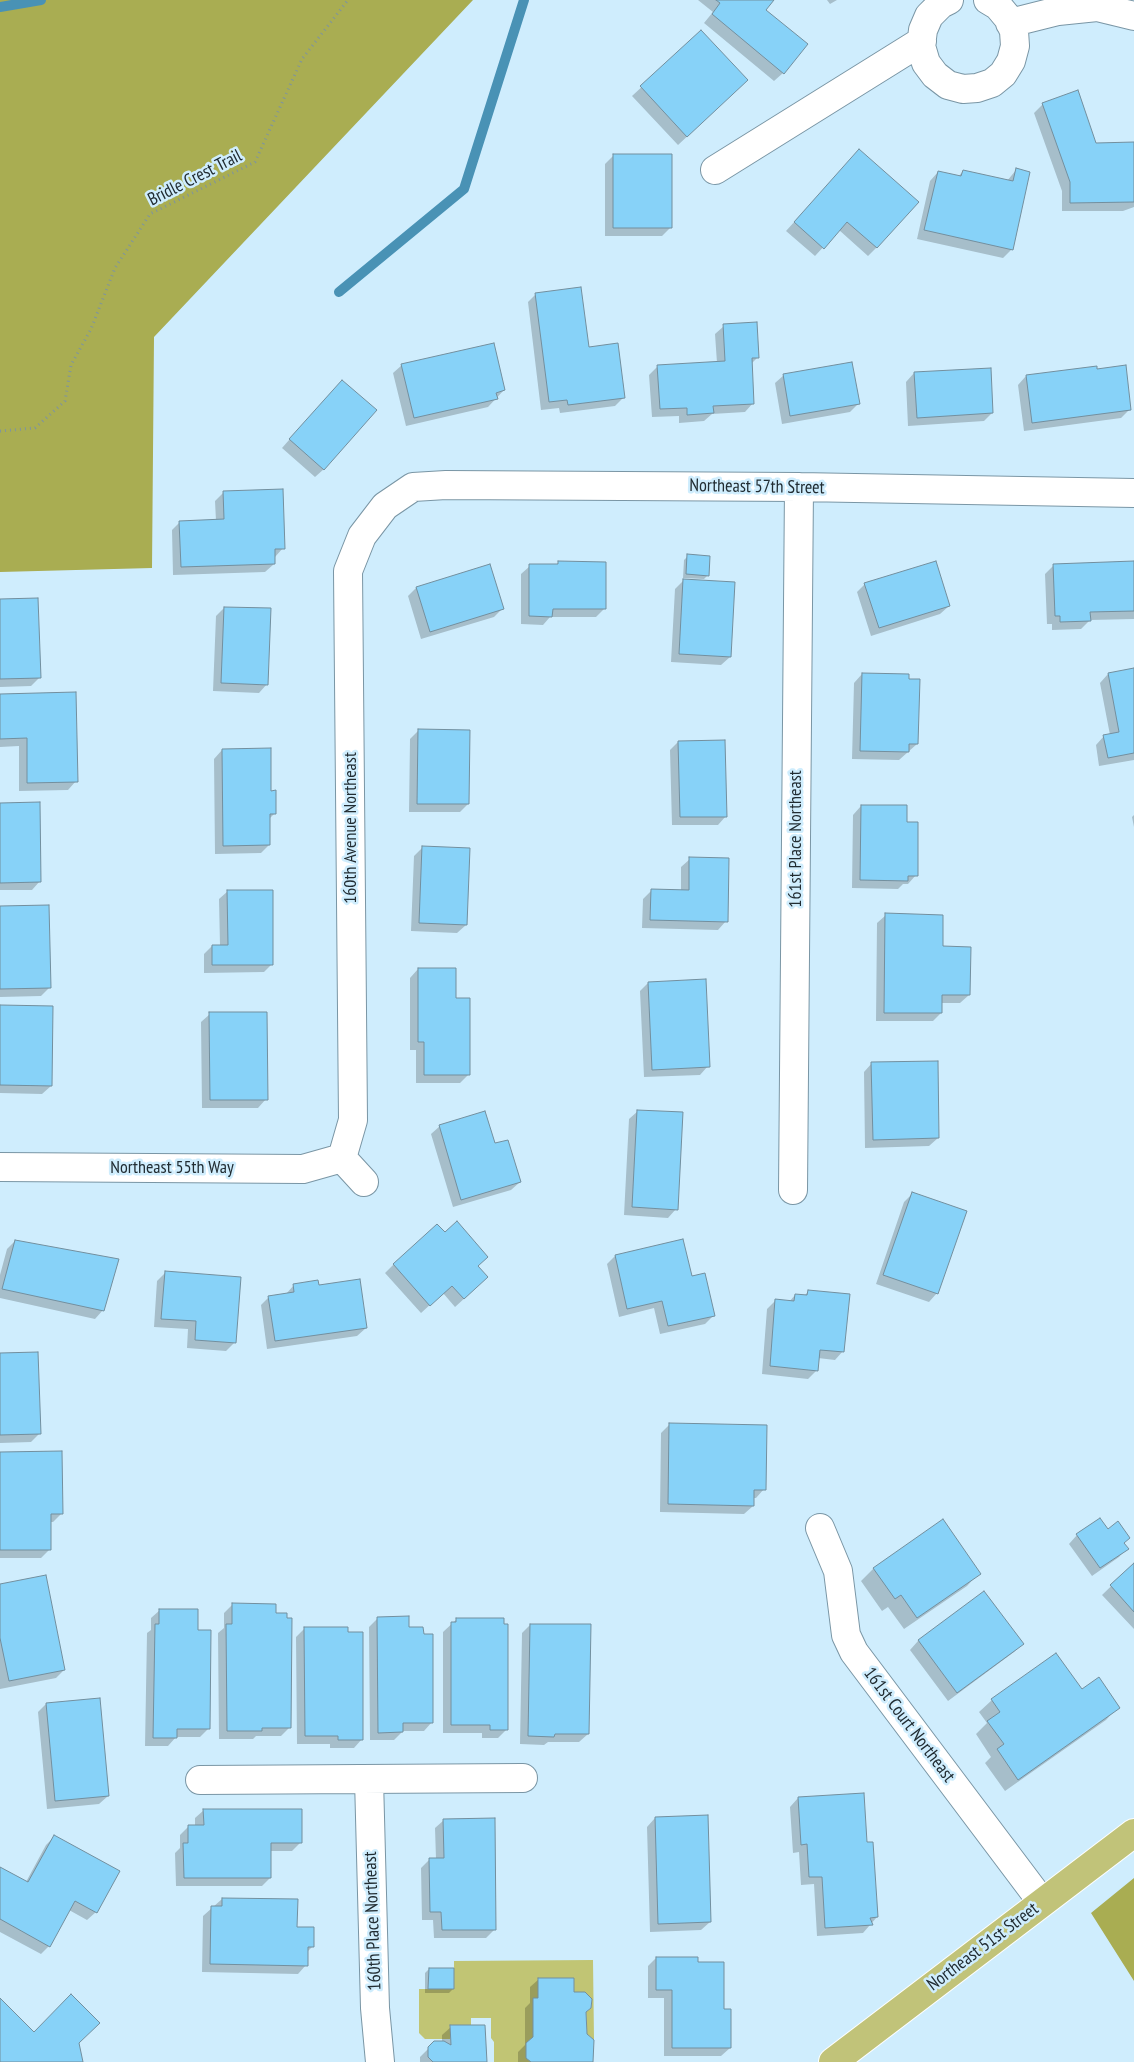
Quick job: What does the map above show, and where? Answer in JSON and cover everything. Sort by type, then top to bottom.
[{"type":"main road","name":"Northeast 51st Street","points":[[833,2062],[1134,1833]]},
{"type":"street","points":[[949,0],[940,4],[929,16],[922,30],[922,42],[926,63],[935,75],[948,85],[963,89],[977,88],[992,83],[1003,74],[1011,61],[1015,46],[1014,32],[998,6],[988,0]]},
{"type":"street","points":[[1010,23],[1058,12],[1097,7],[1134,16]]},
{"type":"street","points":[[715,170],[922,42]]},
{"type":"street","name":"Northeast 57th Street","points":[[385,506],[413,487],[446,485],[799,487],[1134,493]]},
{"type":"street","name":"161st Place Northeast","points":[[793,1190],[799,487]]},
{"type":"street","name":"160th Avenue Northeast","points":[[342,1158],[353,1120],[348,571],[362,536],[385,506]]},
{"type":"street","points":[[342,1158],[364,1182]]},
{"type":"street","name":"Northeast 55th Way","points":[[0,1167],[303,1169],[342,1158]]},
{"type":"street","name":"161st Court Northeast","points":[[820,1528],[838,1571],[846,1635],[854,1652],[1042,1902]]},
{"type":"street","points":[[200,1780],[523,1778]]},
{"type":"street","name":"160th Place Northeast","points":[[370,1779],[376,2008],[380,2062]]},
{"type":"path","name":"Bridle Crest Trail","points":[[0,431],[34,428],[65,401],[71,366],[91,329],[114,268],[150,214],[255,162],[302,59],[348,0]]},
{"type":"green space","points":[[0,0],[473,0],[154,337],[152,568],[0,572]]},
{"type":"green space","points":[[1134,1878],[1134,1981],[1091,1913]]},
{"type":"green space","points":[[593,1960],[594,2040],[587,2034],[586,2012],[591,2008],[592,1999],[585,1992],[574,1992],[574,1978],[538,1978],[538,1998],[533,2037],[526,2043],[526,2058],[531,2062],[494,2062],[491,2018],[471,2018],[471,2025],[450,2025],[450,2039],[425,2039],[419,2033],[419,1989],[454,1989],[454,1961]]},
{"type":"building","points":[[716,0],[774,0],[766,10],[808,44],[784,74],[712,14],[720,3]]},
{"type":"building","points":[[701,30],[748,80],[687,137],[640,86]]},
{"type":"building","points":[[1078,90],[1096,143],[1134,142],[1134,202],[1070,203],[1070,182],[1042,103]]},
{"type":"building","points":[[859,149],[919,202],[877,248],[847,222],[824,249],[794,222]]},
{"type":"building","points":[[613,154],[672,154],[672,228],[613,228]]},
{"type":"building","points":[[1016,168],[1030,172],[1013,250],[924,230],[938,171],[961,176],[963,170],[1013,181]]},
{"type":"building","points":[[581,287],[589,347],[618,343],[625,398],[568,405],[567,400],[549,402],[535,293]]},
{"type":"building","points":[[757,322],[759,358],[752,358],[754,404],[713,406],[714,413],[687,415],[687,408],[660,409],[657,365],[725,361],[723,324]]},
{"type":"building","points":[[494,343],[505,390],[496,393],[498,399],[414,418],[401,364]]},
{"type":"building","points":[[852,362],[860,404],[790,416],[783,374]]},
{"type":"building","points":[[1126,365],[1131,410],[1032,423],[1026,375],[1097,366],[1097,369]]},
{"type":"building","points":[[991,368],[993,413],[917,418],[914,372]]},
{"type":"building","points":[[342,380],[377,410],[324,470],[289,439]]},
{"type":"building","points":[[283,489],[285,549],[275,549],[275,564],[181,567],[179,521],[224,519],[223,491]]},
{"type":"building","points":[[687,554],[710,556],[709,576],[686,574]]},
{"type":"building","points":[[558,561],[606,562],[606,609],[553,609],[552,617],[529,616],[529,564],[558,564]]},
{"type":"building","points":[[936,561],[950,606],[879,628],[864,583]]},
{"type":"building","points":[[1134,561],[1134,611],[1090,612],[1091,621],[1060,622],[1060,616],[1055,616],[1053,564]]},
{"type":"building","points":[[490,564],[504,609],[430,632],[416,587]]},
{"type":"building","points":[[683,579],[735,582],[731,657],[679,654]]},
{"type":"building","points":[[38,598],[41,678],[0,679],[0,599]]},
{"type":"building","points":[[224,607],[271,608],[268,685],[221,683]]},
{"type":"building","points":[[1134,668],[1134,753],[1108,758],[1103,735],[1119,732],[1108,673]]},
{"type":"building","points":[[862,673],[909,674],[909,679],[920,679],[918,744],[909,744],[909,752],[860,751]]},
{"type":"building","points":[[76,692],[78,782],[27,783],[27,738],[0,739],[0,694]]},
{"type":"building","points":[[418,729],[470,730],[469,804],[417,804]]},
{"type":"building","points":[[725,740],[727,817],[680,817],[678,741]]},
{"type":"building","points":[[271,748],[271,791],[276,790],[276,814],[270,814],[270,845],[223,846],[222,749]]},
{"type":"building","points":[[40,802],[41,882],[0,883],[0,803]]},
{"type":"building","points":[[861,805],[907,805],[907,822],[918,822],[918,876],[908,876],[908,881],[860,880]]},
{"type":"building","points":[[422,846],[470,848],[467,925],[419,923]]},
{"type":"building","points":[[689,857],[729,858],[728,922],[650,920],[651,889],[689,890]]},
{"type":"building","points":[[227,890],[273,890],[273,965],[212,965],[212,945],[228,945]]},
{"type":"building","points":[[49,905],[51,988],[0,989],[0,906]]},
{"type":"building","points":[[885,913],[943,915],[943,946],[971,947],[970,995],[942,995],[942,1013],[884,1013]]},
{"type":"building","points":[[418,968],[456,968],[456,998],[470,998],[470,1075],[424,1075],[424,1042],[418,1042]]},
{"type":"building","points":[[706,979],[710,1067],[652,1070],[648,982]]},
{"type":"building","points":[[0,1005],[53,1006],[52,1086],[0,1085]]},
{"type":"building","points":[[209,1012],[267,1012],[268,1100],[210,1100]]},
{"type":"building","points":[[938,1061],[939,1138],[873,1140],[871,1062]]},
{"type":"building","points":[[637,1110],[683,1112],[678,1210],[632,1207]]},
{"type":"building","points":[[485,1111],[495,1143],[508,1140],[521,1182],[461,1200],[439,1125]]},
{"type":"building","points":[[912,1192],[967,1211],[938,1294],[883,1275]]},
{"type":"building","points":[[457,1221],[488,1257],[478,1266],[488,1277],[464,1299],[452,1286],[430,1306],[393,1264],[437,1224],[445,1232]]},
{"type":"building","points":[[683,1239],[692,1276],[705,1273],[715,1316],[668,1326],[662,1301],[627,1309],[615,1255]]},
{"type":"building","points":[[15,1240],[119,1259],[104,1311],[2,1289]]},
{"type":"building","points":[[165,1271],[241,1277],[236,1343],[195,1340],[196,1321],[161,1319]]},
{"type":"building","points":[[360,1279],[367,1328],[275,1341],[268,1296],[294,1292],[293,1284],[318,1280],[319,1285]]},
{"type":"building","points":[[808,1290],[850,1294],[844,1352],[820,1350],[818,1371],[770,1366],[775,1299],[794,1301],[795,1294],[807,1295]]},
{"type":"building","points":[[38,1352],[41,1434],[0,1435],[0,1353]]},
{"type":"building","points":[[669,1423],[767,1425],[766,1490],[754,1490],[754,1506],[668,1504]]},
{"type":"building","points":[[62,1451],[63,1514],[51,1514],[51,1550],[0,1550],[0,1452]]},
{"type":"building","points":[[1100,1518],[1108,1529],[1118,1521],[1130,1538],[1124,1543],[1129,1549],[1100,1568],[1076,1534]]},
{"type":"building","points":[[943,1519],[981,1574],[917,1618],[901,1595],[895,1599],[873,1568]]},
{"type":"building","points":[[1134,1563],[1134,1612],[1110,1585]]},
{"type":"building","points":[[46,1575],[65,1670],[9,1681],[0,1638],[0,1584]]},
{"type":"building","points":[[984,1591],[1024,1644],[957,1693],[918,1640]]},
{"type":"building","points":[[232,1603],[276,1604],[276,1613],[287,1613],[287,1618],[292,1618],[291,1728],[262,1728],[262,1731],[227,1731],[226,1624],[232,1624]]},
{"type":"building","points":[[159,1609],[198,1609],[198,1630],[211,1630],[210,1729],[177,1729],[177,1738],[153,1738],[155,1624],[159,1624]]},
{"type":"building","points":[[409,1616],[409,1627],[423,1627],[424,1634],[433,1634],[433,1723],[403,1723],[403,1732],[378,1733],[377,1617]]},
{"type":"building","points":[[456,1618],[504,1618],[504,1624],[508,1624],[508,1730],[490,1730],[490,1725],[451,1725],[451,1622],[456,1622]]},
{"type":"building","points":[[530,1624],[591,1624],[589,1734],[555,1734],[554,1737],[528,1736]]},
{"type":"building","points":[[304,1627],[348,1627],[348,1632],[363,1632],[363,1740],[338,1740],[338,1736],[305,1736]]},
{"type":"building","points":[[1056,1653],[1082,1689],[1099,1677],[1120,1708],[1018,1780],[997,1749],[1004,1744],[987,1721],[1000,1712],[991,1699]]},
{"type":"building","points":[[100,1698],[109,1796],[55,1801],[46,1703]]},
{"type":"building","points":[[864,1793],[867,1842],[873,1842],[878,1917],[870,1918],[873,1925],[825,1928],[822,1877],[809,1877],[807,1844],[801,1845],[798,1797]]},
{"type":"building","points":[[203,1809],[302,1809],[302,1843],[271,1843],[271,1878],[184,1878],[183,1843],[188,1843],[188,1825],[204,1825]]},
{"type":"building","points":[[708,1815],[711,1922],[658,1924],[655,1817]]},
{"type":"building","points":[[495,1818],[496,1930],[442,1930],[441,1912],[430,1912],[429,1858],[444,1858],[443,1819]]},
{"type":"building","points":[[54,1835],[120,1871],[97,1913],[75,1901],[50,1947],[0,1919],[0,1867],[28,1882]]},
{"type":"building","points":[[222,1898],[298,1899],[297,1927],[314,1927],[314,1947],[308,1947],[308,1966],[210,1964],[211,1906],[222,1906]]},
{"type":"building","points":[[656,1957],[698,1957],[698,1962],[724,1962],[724,2009],[731,2009],[731,2048],[672,2048],[672,1990],[656,1990]]},
{"type":"building","points":[[429,1968],[454,1968],[454,1989],[428,1989]]},
{"type":"building","points":[[538,1978],[574,1978],[574,1992],[585,1992],[592,1999],[591,2008],[586,2012],[587,2034],[594,2040],[593,2062],[531,2062],[526,2058],[526,2043],[533,2037],[533,1998],[538,1998]]},
{"type":"building","points":[[71,1994],[100,2023],[79,2043],[83,2062],[0,2062],[0,1998],[34,2032]]},
{"type":"building","points":[[450,2025],[485,2025],[487,2062],[433,2062],[428,2057],[428,2047],[434,2041],[444,2041],[451,2045]]},
{"type":"waterway","points":[[0,7],[41,0]]},
{"type":"waterway","points":[[339,292],[464,189],[524,0]]}]
